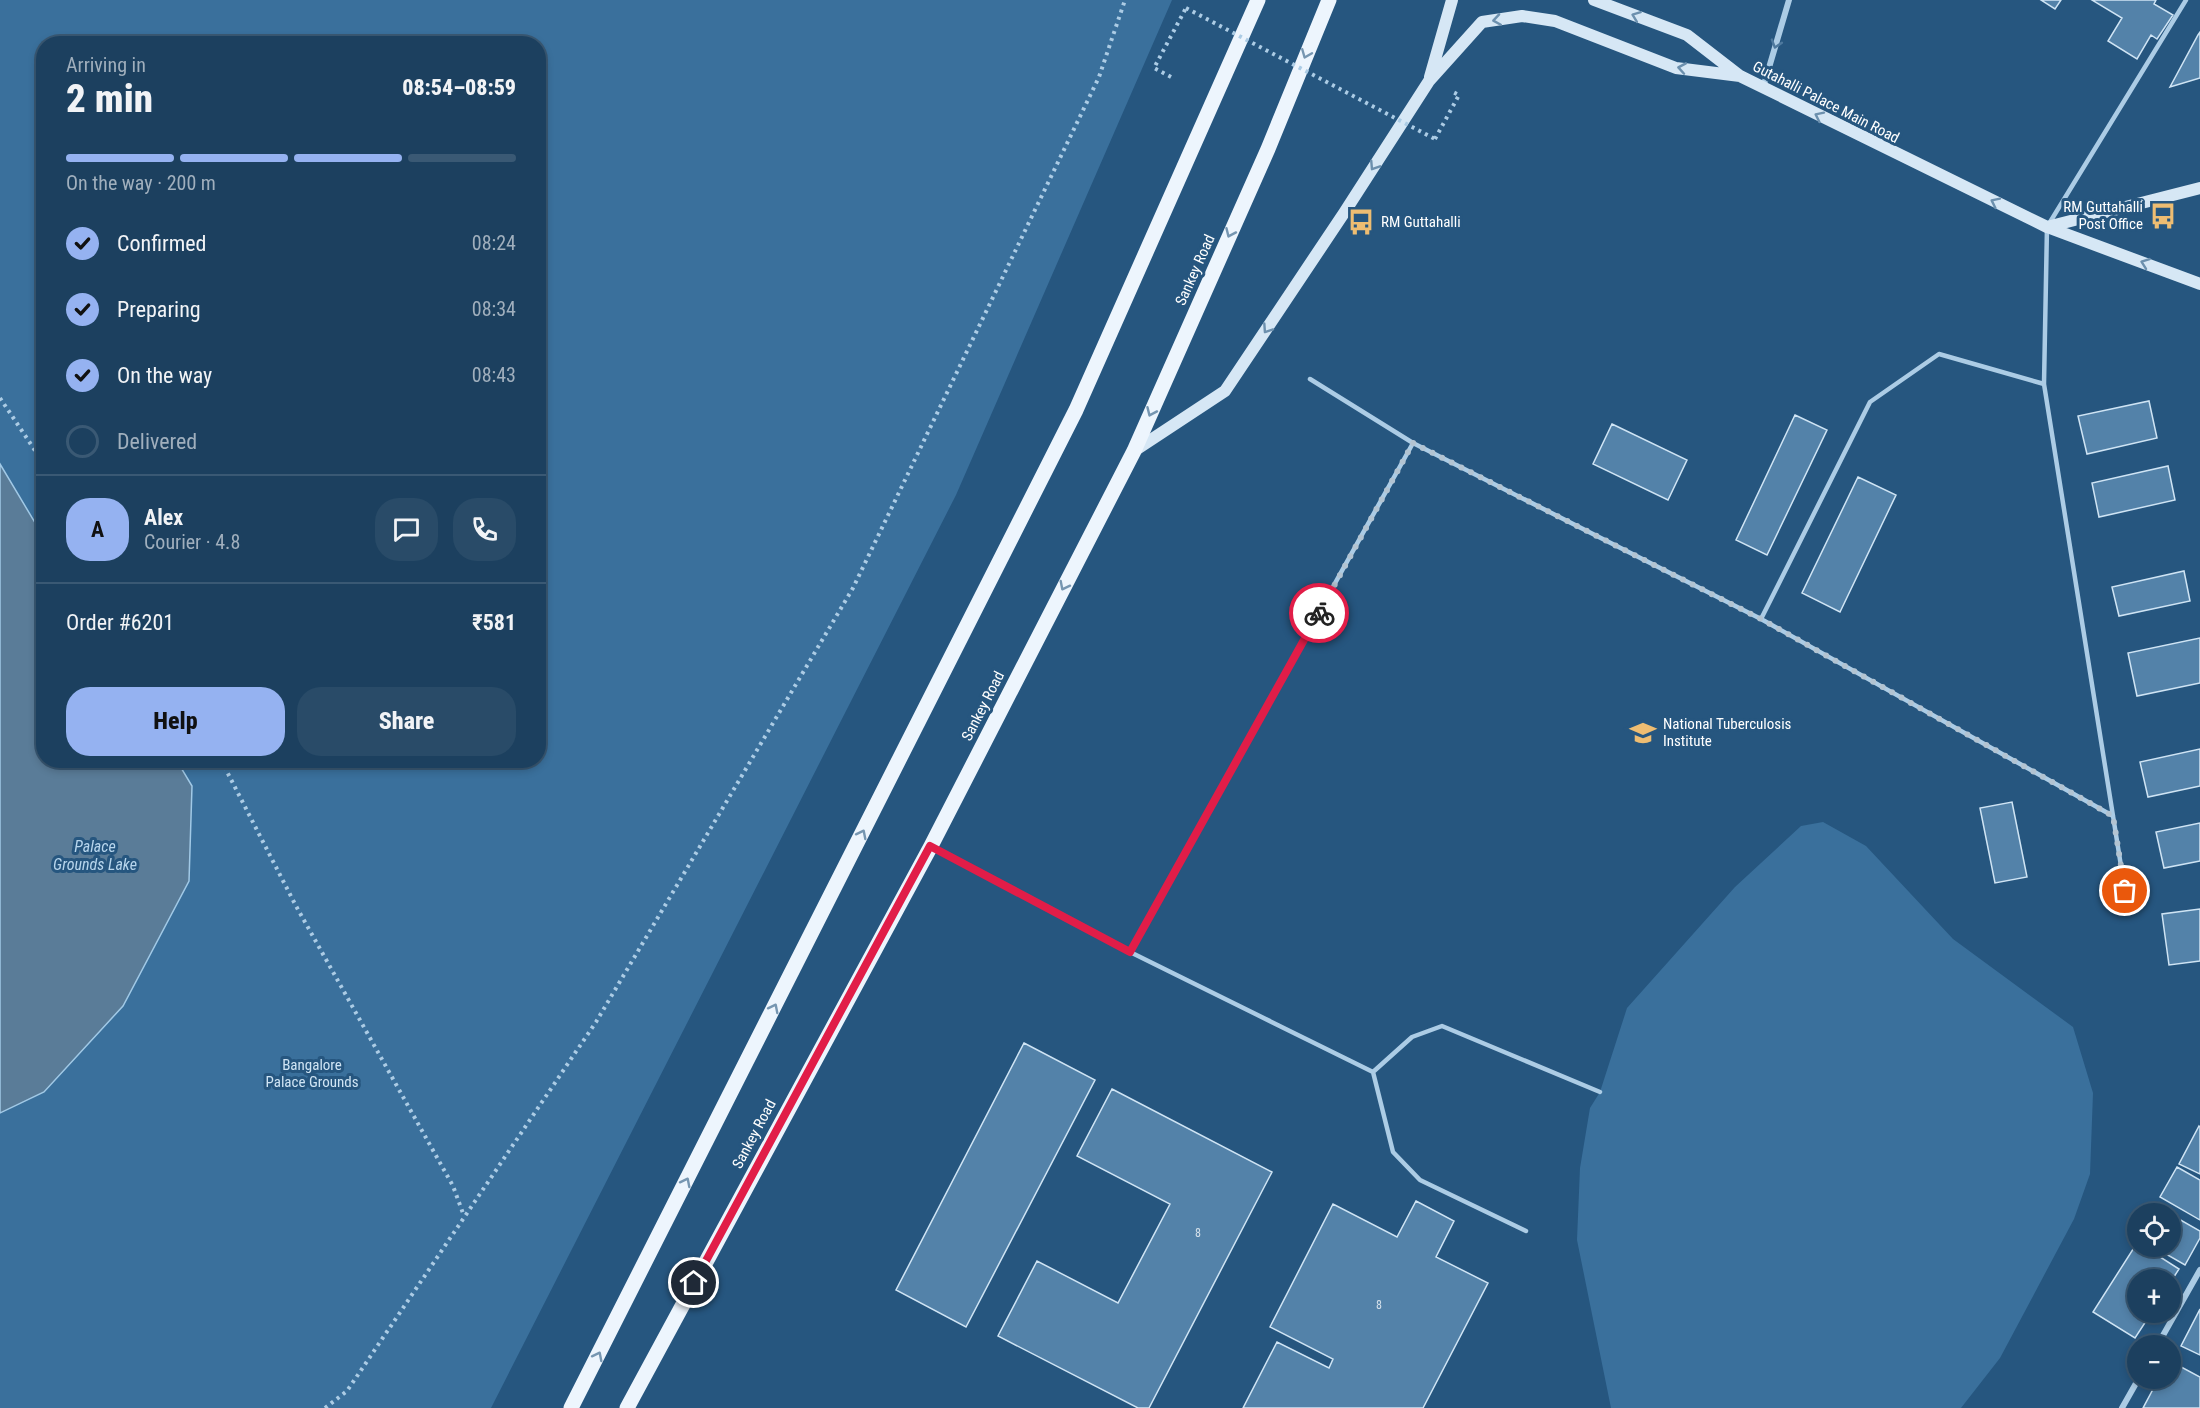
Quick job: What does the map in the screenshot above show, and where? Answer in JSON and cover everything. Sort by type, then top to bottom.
[{"type":"main road","points":[[572,1408],[1076,410],[1258,0]]},
{"type":"main road","name":"Sankey Road","points":[[627,1408],[930,846],[1134,451],[1268,148],[1329,0]]},
{"type":"street","points":[[1429,81],[1452,0]]},
{"type":"street","name":"Gutahalli Palace Main Road","points":[[1594,0],[1687,35],[1740,76],[2047,227],[2200,284]]},
{"type":"street","points":[[1763,88],[1789,0]]},
{"type":"street","points":[[1134,451],[1225,392],[1429,81],[1482,22],[1522,16],[1555,21],[1676,68],[1740,76]]},
{"type":"street","points":[[2047,227],[2200,188]]},
{"type":"street","points":[[2163,1335],[2200,1270]]},
{"type":"street","points":[[2122,1408],[2133,1389]]},
{"type":"lane","points":[[2125,891],[2044,384],[2047,227],[2186,0]]},
{"type":"lane","points":[[1761,619],[1870,402],[1939,354],[2044,384]]},
{"type":"lane","points":[[1310,379],[1413,443],[1761,619],[2113,816]]},
{"type":"lane","points":[[1130,952],[1413,443]]},
{"type":"lane","points":[[930,846],[1130,952],[1373,1072],[1386,1116],[1393,1152],[1420,1180],[1526,1231]]},
{"type":"lane","points":[[1373,1072],[1412,1037],[1442,1026],[1600,1092]]},
{"type":"path","points":[[325,1408],[347,1391],[596,1022],[853,588],[1099,77],[1125,0]]},
{"type":"path","points":[[1171,77],[1154,68],[1186,8],[1435,139],[1459,95],[1452,91]]},
{"type":"path","points":[[0,398],[36,452]]},
{"type":"path","points":[[225,768],[296,906],[453,1186],[464,1216]]},
{"type":"green space","name":"Bangalore Palace Grounds","points":[[0,0],[1172,0],[956,495],[491,1408],[0,1408]]},
{"type":"green space","points":[[1823,822],[1866,846],[1953,939],[2073,1027],[2093,1093],[2090,1174],[2074,1219],[2000,1358],[1961,1408],[1611,1408],[1577,1240],[1580,1168],[1590,1108],[1600,1092],[1627,1008],[1735,887],[1801,826]]},
{"type":"water","name":"Palace Grounds Lake","points":[[0,464],[36,524],[36,768],[181,768],[192,786],[189,881],[123,1006],[44,1092],[0,1113]]},
{"type":"building","points":[[2041,0],[2061,0],[2055,9]]},
{"type":"building","points":[[2092,0],[2156,0],[2154,4],[2173,15],[2157,39],[2151,35],[2137,59],[2108,41],[2122,18]]},
{"type":"building","points":[[2200,32],[2200,78],[2170,87],[2198,35]]},
{"type":"building","points":[[2149,401],[2157,438],[2087,454],[2078,416]]},
{"type":"building","points":[[1795,415],[1827,430],[1767,555],[1736,540]]},
{"type":"building","points":[[1612,424],[1687,460],[1668,500],[1593,464]]},
{"type":"building","points":[[2168,466],[2175,500],[2099,517],[2092,483]]},
{"type":"building","points":[[1858,477],[1896,495],[1840,612],[1802,593]]},
{"type":"building","points":[[2184,571],[2190,601],[2119,616],[2112,587]]},
{"type":"building","points":[[2200,638],[2200,683],[2137,696],[2128,653]]},
{"type":"building","points":[[2200,749],[2200,786],[2148,797],[2140,762]]},
{"type":"building","points":[[2012,802],[2027,877],[1995,883],[1980,808]]},
{"type":"building","points":[[2200,823],[2200,861],[2164,868],[2156,832]]},
{"type":"building","points":[[2200,909],[2200,961],[2169,965],[2162,914]]},
{"type":"building","points":[[1024,1043],[1095,1080],[966,1327],[896,1290]]},
{"type":"building","points":[[1112,1089],[1272,1172],[1149,1408],[1138,1408],[998,1336],[1037,1261],[1118,1303],[1170,1204],[1077,1156]]},
{"type":"building","points":[[2200,1127],[2200,1174],[2179,1164]]},
{"type":"building","points":[[2177,1167],[2200,1180],[2200,1220],[2181,1209],[2181,1203],[2170,1203],[2160,1197]]},
{"type":"building","points":[[1416,1201],[1454,1221],[1436,1257],[1488,1283],[1423,1408],[1243,1408],[1277,1342],[1329,1368],[1333,1359],[1270,1327],[1333,1204],[1397,1237]]},
{"type":"building","points":[[2181,1220],[2200,1231],[2200,1238],[2185,1265],[2171,1257],[2181,1257]]},
{"type":"building","points":[[2128,1257],[2160,1257],[2179,1269],[2127,1269],[2127,1323],[2145,1323],[2137,1335],[2130,1335],[2093,1312]]},
{"type":"building","points":[[2200,1309],[2200,1355],[2181,1346]]},
{"type":"building","points":[[2181,1367],[2200,1377],[2200,1408],[2143,1408],[2153,1389],[2181,1389]]},
{"type":"way so far","points":[[1319,613],[1413,443],[1761,619],[2113,816],[2125,891]]},
{"type":"place","name":"RM Guttahalli Post Office","points":[[2163,216]]},
{"type":"place","name":"RM Guttahalli","points":[[1361,222]]},
{"type":"place","name":"National Tuberculosis Institute","points":[[1643,733]]},
{"type":"route","points":[[694,1283],[930,846],[1130,952],[1319,613]]}]
